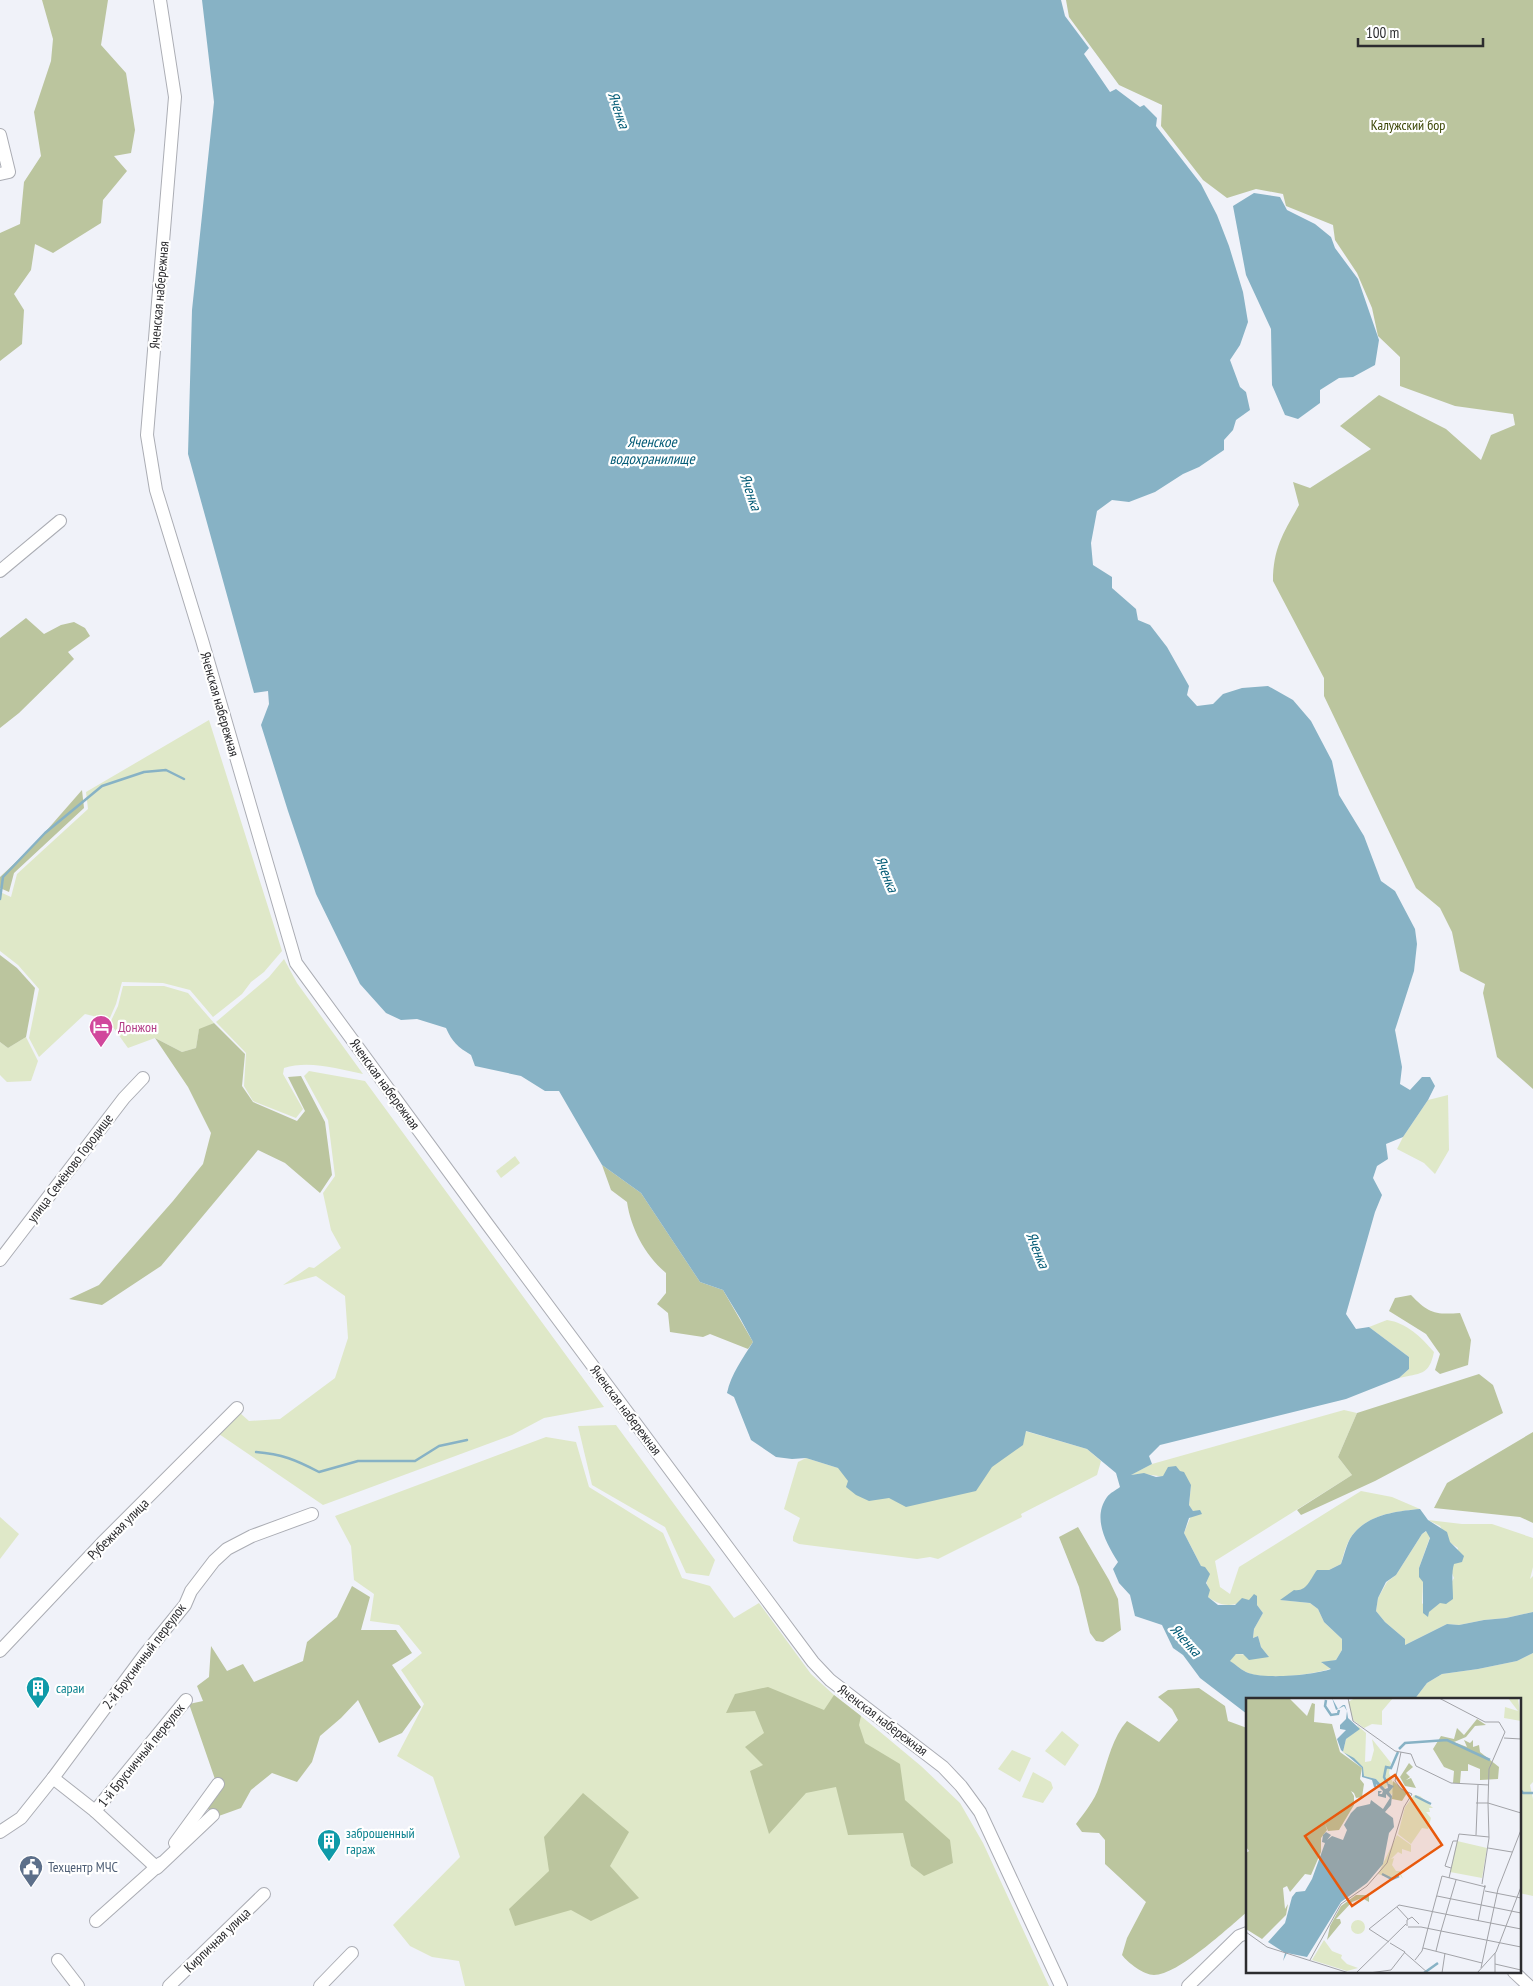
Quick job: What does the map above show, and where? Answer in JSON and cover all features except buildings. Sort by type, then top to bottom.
[{"type":"street","name":"Яченская набережная","points":[[160,0],[175,97],[147,435],[156,490],[202,640],[296,963],[488,1226],[812,1662],[830,1680],[944,1767],[961,1786],[980,1812],[1061,1986]]},
{"type":"street","points":[[0,135],[4,173]]},
{"type":"street","points":[[0,571],[60,521]]},
{"type":"street","name":"улица Семёново Городище","points":[[0,1260],[124,1098],[143,1078]]},
{"type":"street","name":"Рубежная улица","points":[[0,1650],[237,1408]]},
{"type":"street","name":"2-й Брусничный переулок","points":[[0,1832],[21,1818],[53,1778],[145,1654],[185,1605],[191,1591],[214,1560],[227,1549],[252,1536],[312,1514]]},
{"type":"street","name":"1-й Брусничный переулок","points":[[95,1811],[186,1700]]},
{"type":"street","points":[[53,1778],[95,1811],[157,1868]]},
{"type":"street","points":[[157,1868],[218,1784]]},
{"type":"street","points":[[96,1921],[157,1868],[213,1815]]},
{"type":"street","name":"Кирпичная улица","points":[[169,1986],[264,1894]]},
{"type":"street","points":[[1188,1986],[1239,1936],[1246,1933]]},
{"type":"street","points":[[320,1986],[352,1953]]},
{"type":"street","points":[[58,1960],[78,1986]]},
{"type":"street","points":[[1516,1974],[1529,1986]]},
{"type":"green space","points":[[42,0],[108,0],[101,45],[126,73],[135,130],[131,153],[114,156],[127,171],[103,200],[101,223],[53,253],[35,244],[31,270],[14,294],[24,310],[22,344],[0,361],[0,233],[20,224],[24,182],[41,156],[34,112],[51,61],[53,39]]},
{"type":"green space","name":"Калужский бор","points":[[1066,0],[1533,0],[1533,1089],[1497,1057],[1483,993],[1485,984],[1460,971],[1452,932],[1440,908],[1416,888],[1324,696],[1324,678],[1273,581],[1275,559],[1280,541],[1299,505],[1293,482],[1310,488],[1371,449],[1340,426],[1379,395],[1446,429],[1481,460],[1491,435],[1515,425],[1513,414],[1455,406],[1400,386],[1400,357],[1378,336],[1372,308],[1357,273],[1335,240],[1333,225],[1286,206],[1283,194],[1256,189],[1227,198],[1203,180],[1161,126],[1162,105],[1119,85],[1069,17]]},
{"type":"green space","points":[[26,618],[44,634],[61,625],[74,622],[85,628],[90,636],[68,652],[74,659],[19,713],[0,728],[0,638]]},
{"type":"green space","points":[[209,720],[282,951],[264,972],[251,982],[242,994],[213,1017],[190,990],[163,983],[122,982],[109,1020],[85,1014],[39,1057],[29,1038],[39,989],[18,965],[0,951],[0,892],[11,897],[17,874],[88,809],[86,792]]},
{"type":"green space","points":[[82,790],[84,808],[14,873],[9,892],[0,888],[0,877],[33,846]]},
{"type":"green space","points":[[0,955],[17,968],[35,988],[26,1037],[8,1048],[0,1042]]},
{"type":"green space","points":[[284,959],[297,983],[363,1074],[313,1065],[284,1068],[283,1074],[303,1109],[296,1118],[253,1101],[244,1086],[246,1053],[216,1022],[269,977]]},
{"type":"green space","points":[[123,986],[164,986],[188,993],[214,1023],[199,1030],[196,1048],[182,1052],[155,1038],[128,1048],[110,1023],[118,1006]]},
{"type":"green space","points":[[214,1023],[245,1054],[242,1086],[253,1102],[297,1121],[305,1111],[288,1077],[301,1076],[325,1122],[332,1175],[320,1193],[285,1163],[258,1150],[161,1266],[102,1305],[69,1299],[99,1285],[203,1164],[211,1133],[188,1087],[155,1038],[182,1052],[196,1048],[199,1029]]},
{"type":"green space","points":[[26,1037],[38,1061],[31,1081],[7,1082],[0,1075],[0,1042],[8,1048]]},
{"type":"green space","points":[[309,1071],[365,1081],[604,1407],[544,1418],[512,1435],[323,1505],[219,1434],[240,1413],[249,1421],[280,1419],[335,1378],[348,1338],[345,1296],[316,1276],[283,1285],[309,1267],[314,1268],[341,1248],[331,1230],[323,1193],[335,1176],[328,1120],[304,1076]]},
{"type":"green space","points":[[1448,1095],[1449,1150],[1435,1174],[1424,1163],[1397,1149],[1428,1100]]},
{"type":"green space","points":[[515,1156],[520,1163],[501,1178],[496,1171]]},
{"type":"green space","points":[[602,1165],[641,1193],[700,1282],[723,1290],[753,1342],[748,1349],[710,1334],[703,1337],[670,1332],[668,1313],[657,1304],[666,1293],[666,1273],[645,1250],[632,1222],[627,1202],[611,1190]]},
{"type":"green space","points":[[1411,1295],[1422,1306],[1432,1312],[1444,1314],[1460,1313],[1471,1340],[1468,1365],[1440,1374],[1435,1370],[1440,1354],[1426,1334],[1389,1311],[1395,1298]]},
{"type":"green space","points":[[1387,1320],[1407,1327],[1434,1352],[1429,1365],[1422,1372],[1399,1378],[1409,1369],[1409,1357],[1369,1327]]},
{"type":"green space","points":[[1479,1374],[1493,1385],[1503,1413],[1375,1481],[1301,1515],[1297,1510],[1352,1475],[1338,1457],[1357,1413]]},
{"type":"green space","points":[[1344,1410],[1357,1413],[1338,1457],[1352,1475],[1215,1561],[1220,1587],[1230,1594],[1239,1567],[1361,1491],[1392,1497],[1420,1509],[1394,1512],[1377,1517],[1361,1526],[1350,1539],[1341,1564],[1329,1570],[1317,1570],[1307,1587],[1281,1600],[1310,1603],[1318,1609],[1324,1622],[1342,1639],[1342,1650],[1336,1660],[1322,1663],[1332,1668],[1289,1676],[1254,1675],[1229,1661],[1236,1654],[1268,1656],[1261,1647],[1258,1636],[1253,1638],[1254,1629],[1263,1613],[1257,1605],[1249,1600],[1228,1605],[1213,1601],[1208,1597],[1204,1573],[1184,1533],[1193,1511],[1189,1505],[1191,1485],[1153,1475],[1130,1475],[1152,1464]]},
{"type":"green space","points":[[616,1425],[715,1560],[709,1576],[686,1573],[665,1527],[592,1485],[578,1426]]},
{"type":"green space","points":[[1025,1431],[1087,1449],[1101,1461],[1097,1475],[1021,1514],[1022,1517],[938,1559],[930,1557],[917,1559],[799,1544],[793,1541],[800,1518],[784,1509],[798,1462],[806,1458],[838,1468]]},
{"type":"green space","points":[[1533,1432],[1533,1523],[1520,1517],[1434,1508],[1447,1483]]},
{"type":"green space","points":[[546,1437],[576,1442],[589,1487],[663,1533],[682,1578],[710,1586],[734,1618],[759,1603],[811,1674],[921,1766],[960,1803],[983,1843],[1049,1986],[465,1986],[459,1961],[432,1957],[410,1946],[393,1925],[460,1857],[433,1777],[397,1756],[424,1704],[401,1670],[422,1653],[399,1625],[370,1621],[374,1594],[354,1580],[351,1546],[335,1516]]},
{"type":"green space","points":[[0,1517],[19,1534],[0,1559]]},
{"type":"green space","points":[[1428,1520],[1462,1524],[1492,1524],[1533,1538],[1533,1567],[1530,1579],[1533,1576],[1533,1612],[1459,1625],[1447,1624],[1405,1645],[1405,1639],[1385,1622],[1376,1611],[1378,1598],[1387,1582],[1396,1575],[1422,1534],[1427,1531],[1430,1537],[1419,1568],[1423,1582],[1422,1603],[1429,1612],[1440,1602],[1454,1578],[1451,1571],[1458,1548],[1449,1542],[1440,1526]]},
{"type":"green space","points":[[1078,1527],[1118,1599],[1121,1630],[1103,1642],[1096,1641],[1090,1633],[1079,1587],[1059,1537]]},
{"type":"green space","points":[[352,1586],[370,1597],[361,1630],[396,1630],[412,1653],[392,1665],[421,1707],[402,1733],[379,1743],[358,1700],[320,1736],[312,1762],[297,1782],[272,1773],[251,1790],[241,1808],[216,1817],[201,1802],[216,1782],[189,1704],[203,1701],[197,1686],[209,1677],[211,1646],[227,1671],[243,1664],[254,1682],[303,1661],[307,1642],[337,1617]]},
{"type":"green space","points":[[1533,1653],[1533,1782],[1530,1785],[1533,1799],[1533,1896],[1520,1893],[1520,1698],[1416,1698],[1427,1683],[1442,1674],[1517,1661]]},
{"type":"green space","points":[[768,1687],[824,1710],[834,1695],[861,1716],[859,1725],[865,1743],[900,1764],[905,1800],[950,1840],[953,1863],[924,1876],[911,1866],[903,1833],[848,1835],[836,1787],[806,1793],[769,1834],[750,1771],[763,1765],[745,1747],[764,1733],[755,1711],[726,1713],[735,1694]]},
{"type":"green space","points":[[1199,1688],[1225,1706],[1228,1721],[1246,1728],[1246,1913],[1189,1959],[1164,1973],[1154,1975],[1136,1968],[1122,1955],[1127,1938],[1146,1902],[1105,1864],[1105,1840],[1099,1833],[1082,1832],[1076,1824],[1095,1797],[1113,1744],[1127,1721],[1159,1742],[1178,1720],[1172,1709],[1158,1697],[1168,1690]]},
{"type":"green space","points":[[1062,1731],[1079,1745],[1065,1766],[1045,1751]]},
{"type":"green space","points":[[1012,1750],[1031,1758],[1020,1782],[998,1769]]},
{"type":"green space","points":[[1033,1772],[1051,1782],[1053,1788],[1043,1803],[1022,1797]]},
{"type":"green space","points":[[583,1793],[629,1832],[610,1866],[639,1898],[591,1921],[571,1910],[515,1926],[509,1909],[549,1871],[544,1837]]},
{"type":"water","name":"Яченское водохранилище","points":[[202,0],[1061,0],[1065,16],[1089,48],[1084,54],[1110,92],[1116,89],[1140,107],[1144,105],[1157,118],[1156,126],[1201,184],[1217,215],[1229,246],[1243,292],[1248,322],[1240,345],[1230,360],[1240,387],[1246,392],[1250,410],[1236,420],[1233,430],[1224,440],[1224,450],[1199,467],[1183,474],[1155,492],[1129,502],[1112,500],[1097,511],[1091,543],[1093,565],[1112,577],[1112,588],[1136,609],[1138,620],[1150,625],[1167,647],[1189,686],[1187,695],[1197,706],[1213,704],[1223,694],[1242,688],[1268,686],[1293,700],[1311,721],[1332,761],[1339,795],[1364,836],[1381,881],[1395,891],[1415,929],[1417,944],[1414,971],[1395,1030],[1402,1067],[1400,1084],[1410,1090],[1422,1077],[1430,1077],[1435,1086],[1428,1100],[1403,1137],[1386,1144],[1388,1159],[1377,1166],[1373,1178],[1382,1195],[1375,1212],[1346,1314],[1356,1329],[1369,1327],[1409,1357],[1409,1369],[1399,1378],[1346,1399],[1160,1445],[1149,1456],[1152,1464],[1131,1475],[1144,1473],[1156,1477],[1163,1476],[1168,1467],[1176,1466],[1180,1471],[1184,1472],[1191,1485],[1189,1505],[1193,1511],[1200,1510],[1202,1514],[1189,1518],[1184,1533],[1201,1566],[1205,1567],[1210,1574],[1206,1583],[1210,1590],[1208,1597],[1218,1605],[1235,1605],[1242,1598],[1249,1600],[1254,1594],[1257,1596],[1257,1605],[1263,1613],[1254,1629],[1253,1638],[1258,1636],[1261,1647],[1269,1657],[1249,1660],[1243,1654],[1236,1654],[1230,1661],[1246,1672],[1264,1676],[1288,1676],[1331,1669],[1321,1662],[1336,1660],[1342,1650],[1342,1639],[1324,1622],[1318,1609],[1310,1603],[1280,1600],[1294,1590],[1305,1587],[1317,1570],[1329,1570],[1341,1564],[1352,1535],[1361,1526],[1377,1517],[1394,1512],[1420,1509],[1428,1520],[1447,1532],[1450,1542],[1464,1556],[1462,1562],[1454,1564],[1452,1576],[1453,1599],[1446,1604],[1440,1603],[1429,1612],[1428,1617],[1423,1613],[1423,1582],[1419,1577],[1419,1568],[1430,1538],[1426,1531],[1422,1534],[1396,1575],[1386,1582],[1378,1598],[1376,1611],[1385,1622],[1405,1639],[1405,1645],[1447,1624],[1459,1625],[1533,1612],[1533,1653],[1517,1661],[1442,1674],[1427,1683],[1416,1698],[1246,1698],[1246,1713],[1200,1678],[1183,1655],[1173,1648],[1162,1625],[1135,1616],[1130,1595],[1119,1583],[1113,1569],[1118,1562],[1102,1530],[1101,1513],[1103,1505],[1107,1497],[1120,1487],[1116,1473],[1087,1449],[1026,1431],[1023,1445],[992,1467],[976,1491],[906,1507],[889,1498],[869,1501],[856,1495],[846,1487],[848,1481],[838,1468],[806,1458],[776,1457],[751,1440],[734,1397],[727,1393],[734,1373],[753,1342],[740,1318],[723,1290],[700,1282],[641,1193],[602,1165],[559,1091],[545,1091],[521,1076],[475,1066],[471,1055],[456,1044],[446,1028],[417,1019],[401,1020],[386,1013],[360,984],[316,894],[288,811],[261,725],[269,704],[268,691],[254,693],[188,454],[192,310],[214,102]]},
{"type":"water","points":[[1254,193],[1280,197],[1287,210],[1315,224],[1331,237],[1335,248],[1358,279],[1379,340],[1375,365],[1353,377],[1339,378],[1320,390],[1320,403],[1298,419],[1285,415],[1272,385],[1271,329],[1246,275],[1233,206]]},
{"type":"waterway","points":[[0,899],[3,877],[45,833],[102,786],[144,772],[166,770],[184,779]]},
{"type":"waterway","points":[[256,1452],[289,1458],[319,1472],[358,1461],[415,1461],[439,1446],[467,1440]]},
{"type":"waterway","points":[[1520,1789],[1523,1793],[1533,1793]]},
{"type":"place","name":"Донжон","points":[[101,1048]]},
{"type":"place","name":"сараи","points":[[38,1709]]},
{"type":"place","name":"заброшенный гараж","points":[[329,1862]]},
{"type":"place","name":"Техцентр МЧС","points":[[31,1888]]},
{"type":"water label","name":"Яченка","points":[[619,110]]},
{"type":"water label","name":"Яченка","points":[[751,492]]},
{"type":"water label","name":"Яченка","points":[[887,874]]},
{"type":"water label","name":"Яченка","points":[[1038,1250]]},
{"type":"water label","name":"Яченка","points":[[1186,1640]]}]
